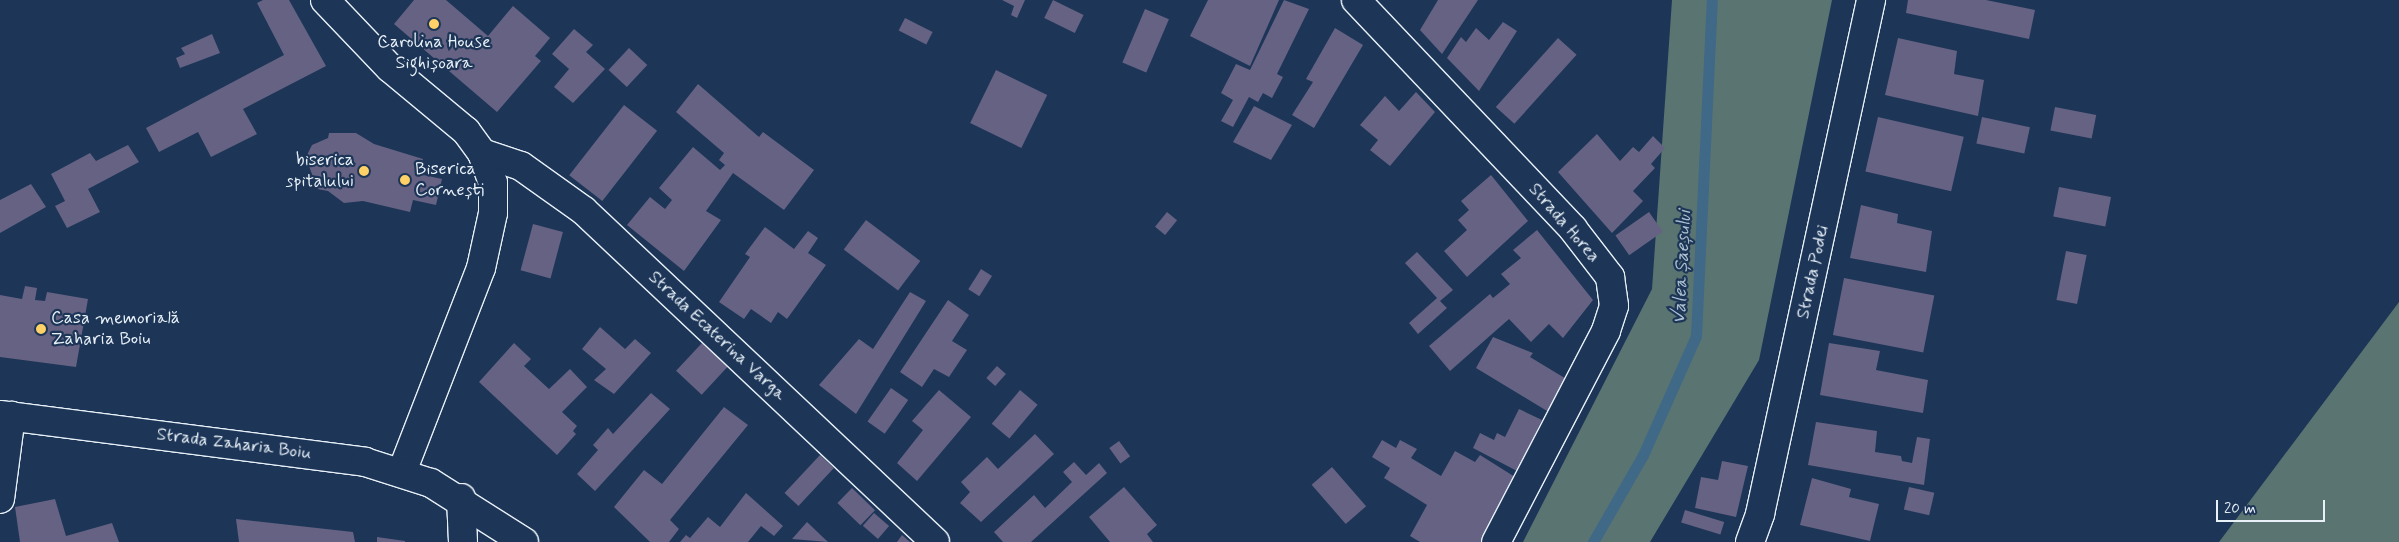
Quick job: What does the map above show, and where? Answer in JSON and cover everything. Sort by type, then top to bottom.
[{"type":"main road","points":[[325,0],[390,68],[466,130],[482,152],[494,183],[493,213],[480,268],[402,472]]},
{"type":"main road","name":"Strada Horea","points":[[1356,0],[1574,229],[1610,277],[1614,306],[1606,331],[1496,542]]},
{"type":"main road","name":"Strada Podei","points":[[1750,542],[1760,514],[1871,0]]},
{"type":"main road","name":"Strada Ecaterina Varga","points":[[482,152],[521,166],[584,210],[935,542]]},
{"type":"main road","points":[[0,499],[6,416]]},
{"type":"main road","name":"Strada Zaharia Boiu","points":[[6,416],[315,454],[402,472],[461,498],[524,542]]},
{"type":"main road","points":[[461,498],[463,542]]},
{"type":"green space","points":[[1672,0],[1832,0],[1759,360],[1650,542],[1523,542],[1652,289]]},
{"type":"green space","points":[[2399,302],[2399,542],[2219,542]]},
{"type":"building","points":[[263,0],[289,0],[326,66],[243,109],[257,134],[211,157],[198,132],[159,152],[146,128],[284,55],[257,3]]},
{"type":"building","points":[[414,0],[446,0],[488,36],[513,6],[550,38],[535,56],[541,61],[497,112],[394,24]]},
{"type":"building","points":[[1002,0],[1025,0],[1017,18],[1011,15],[1014,6]]},
{"type":"building","points":[[1053,0],[1084,15],[1075,33],[1044,18]]},
{"type":"building","points":[[1208,0],[1279,0],[1250,66],[1190,36]]},
{"type":"building","points":[[1284,0],[1309,9],[1277,74],[1283,77],[1272,98],[1263,93],[1258,102],[1249,97],[1233,127],[1221,121],[1233,100],[1221,93],[1236,64],[1250,70]]},
{"type":"building","points":[[1438,0],[1478,0],[1442,54],[1420,30]]},
{"type":"building","points":[[1908,0],[1986,0],[2035,10],[2029,39],[1906,13]]},
{"type":"building","points":[[1145,9],[1169,19],[1146,73],[1122,62]]},
{"type":"building","points":[[905,18],[933,32],[926,45],[899,30]]},
{"type":"building","points":[[1503,22],[1517,31],[1479,91],[1447,58],[1461,37],[1466,42],[1476,28],[1489,40]]},
{"type":"building","points":[[1335,28],[1363,45],[1314,128],[1292,115],[1313,82],[1306,79]]},
{"type":"building","points":[[574,29],[593,45],[586,52],[605,69],[573,103],[554,87],[569,69],[552,54]]},
{"type":"building","points":[[212,34],[220,53],[180,68],[176,58],[185,54],[181,48]]},
{"type":"building","points":[[1558,38],[1577,55],[1514,124],[1496,107]]},
{"type":"building","points":[[1898,38],[1957,51],[1954,74],[1984,80],[1978,116],[1885,95]]},
{"type":"building","points":[[629,48],[647,65],[627,87],[609,70]]},
{"type":"building","points":[[996,70],[1047,95],[1021,148],[970,123]]},
{"type":"building","points":[[698,84],[759,137],[763,132],[814,170],[784,210],[733,173],[706,211],[721,220],[684,271],[627,225],[650,197],[665,209],[672,200],[659,188],[693,147],[720,170],[725,165],[719,160],[724,153],[676,112]]},
{"type":"building","points":[[1416,92],[1435,112],[1390,166],[1370,150],[1378,140],[1360,125],[1385,96],[1399,111]]},
{"type":"building","points":[[624,105],[657,131],[602,201],[569,175]]},
{"type":"building","points":[[1254,106],[1292,125],[1271,160],[1233,142]]},
{"type":"building","points":[[2055,107],[2096,115],[2092,139],[2050,131]]},
{"type":"building","points":[[1878,117],[1964,137],[1951,191],[1865,172]]},
{"type":"building","points":[[1982,117],[2030,127],[2024,154],[1976,143]]},
{"type":"building","name":"biserica spitalului","points":[[329,133],[356,133],[374,144],[423,159],[419,174],[442,179],[436,205],[413,200],[410,212],[363,201],[344,203],[328,191],[317,189],[306,157],[312,145],[328,138]]},
{"type":"building","points":[[1597,134],[1620,161],[1633,147],[1639,152],[1653,136],[1665,148],[1651,164],[1655,168],[1633,191],[1643,201],[1612,233],[1558,172]]},
{"type":"building","points":[[128,145],[139,162],[88,189],[100,212],[67,228],[55,206],[65,201],[51,174],[90,153],[96,161]]},
{"type":"building","points":[[1491,175],[1528,221],[1467,277],[1444,251],[1467,230],[1458,220],[1469,210],[1461,201]]},
{"type":"building","points":[[31,184],[46,207],[0,233],[0,200]]},
{"type":"building","points":[[2059,187],[2111,197],[2105,227],[2053,216]]},
{"type":"building","points":[[1861,205],[1898,214],[1897,223],[1932,231],[1926,272],[1850,258]]},
{"type":"building","points":[[1167,212],[1177,220],[1165,235],[1155,227]]},
{"type":"building","points":[[1649,212],[1663,232],[1629,255],[1615,236]]},
{"type":"building","points":[[866,220],[920,261],[898,290],[844,250]]},
{"type":"building","points":[[533,224],[563,232],[551,278],[521,270]]},
{"type":"building","points":[[765,227],[794,249],[808,231],[818,238],[808,253],[826,265],[787,319],[778,312],[771,323],[751,309],[744,319],[719,302],[750,257],[745,254]]},
{"type":"building","points":[[1537,230],[1593,300],[1563,338],[1549,324],[1531,342],[1509,319],[1450,371],[1429,346],[1490,294],[1493,298],[1510,284],[1501,274],[1521,258],[1513,250]]},
{"type":"building","points":[[2066,251],[2087,255],[2077,304],[2056,300]]},
{"type":"building","points":[[1417,252],[1453,290],[1440,301],[1447,308],[1418,334],[1409,323],[1437,298],[1405,263]]},
{"type":"building","points":[[981,269],[992,276],[979,296],[968,289]]},
{"type":"building","points":[[1844,278],[1934,296],[1923,352],[1833,335]]},
{"type":"building","name":"Casa memorială Zaharia Boiu","points":[[25,286],[37,288],[35,300],[45,301],[47,292],[88,299],[76,367],[0,357],[0,295],[22,299]]},
{"type":"building","points":[[910,292],[926,301],[856,414],[819,385],[859,339],[873,349]]},
{"type":"building","points":[[948,300],[969,315],[952,341],[967,350],[949,377],[934,369],[922,387],[900,372]]},
{"type":"building","points":[[600,327],[625,349],[635,339],[651,353],[614,394],[594,380],[606,369],[582,349]]},
{"type":"building","points":[[1493,337],[1533,353],[1530,357],[1568,380],[1552,414],[1476,368]]},
{"type":"building","points":[[514,343],[531,359],[524,366],[549,389],[570,369],[587,387],[562,412],[577,426],[573,431],[576,434],[557,455],[479,382]]},
{"type":"building","points":[[702,343],[728,367],[702,395],[676,371]]},
{"type":"building","points":[[1829,343],[1880,351],[1876,370],[1928,380],[1923,413],[1820,395]]},
{"type":"building","points":[[997,366],[1006,374],[995,386],[986,378]]},
{"type":"building","points":[[891,388],[908,400],[885,434],[867,422]]},
{"type":"building","points":[[939,390],[971,417],[917,481],[897,463],[923,430],[912,421]]},
{"type":"building","points":[[1020,390],[1038,405],[1009,438],[992,424]]},
{"type":"building","points":[[651,393],[670,409],[595,491],[577,474],[598,450],[593,445],[608,428],[613,434]]},
{"type":"building","points":[[724,407],[748,425],[670,520],[679,529],[669,542],[650,542],[614,507],[644,470],[662,484]]},
{"type":"building","points":[[1519,409],[1542,420],[1517,471],[1473,448],[1480,433],[1494,440],[1497,433],[1505,437]]},
{"type":"building","points":[[1816,422],[1877,431],[1875,452],[1901,456],[1902,461],[1912,463],[1917,437],[1930,439],[1924,485],[1808,465]]},
{"type":"building","points":[[1035,434],[1054,454],[981,522],[960,503],[970,492],[961,482],[987,457],[998,469]]},
{"type":"building","points":[[1382,440],[1396,448],[1400,440],[1417,449],[1411,458],[1441,476],[1455,451],[1475,462],[1480,455],[1515,477],[1481,542],[1420,542],[1410,536],[1427,505],[1384,478],[1390,468],[1372,457]]},
{"type":"building","points":[[1119,441],[1130,456],[1120,463],[1109,448]]},
{"type":"building","points":[[820,455],[834,468],[798,506],[785,493]]},
{"type":"building","points":[[1722,461],[1748,466],[1736,517],[1695,508],[1701,477],[1718,480]]},
{"type":"building","points":[[1074,462],[1086,475],[1099,463],[1107,473],[1031,542],[1003,542],[994,532],[1034,495],[1045,508],[1072,482],[1063,472]]},
{"type":"building","points":[[1332,467],[1366,506],[1346,524],[1312,485]]},
{"type":"building","points":[[1812,478],[1851,489],[1849,497],[1879,504],[1870,541],[1800,525]]},
{"type":"building","points":[[1124,487],[1157,525],[1147,534],[1153,542],[1110,542],[1089,517]]},
{"type":"building","points":[[1909,487],[1934,493],[1929,515],[1904,509]]},
{"type":"building","points":[[852,488],[875,510],[860,525],[837,503]]},
{"type":"building","points":[[746,493],[783,526],[774,536],[761,526],[748,542],[680,542],[686,535],[690,538],[708,517],[720,527]]},
{"type":"building","points":[[55,499],[66,536],[112,523],[119,542],[20,542],[15,507]]},
{"type":"building","points":[[1685,510],[1724,522],[1720,534],[1681,522]]},
{"type":"building","points":[[874,513],[889,526],[878,539],[863,526]]},
{"type":"building","points":[[236,519],[353,532],[355,542],[239,542]]},
{"type":"building","points":[[807,522],[828,542],[792,539]]},
{"type":"building","points":[[902,535],[910,542],[897,542]]},
{"type":"building","points":[[377,537],[405,541],[405,542],[377,542]]},
{"type":"waterway","name":"Valea Șaeșului","points":[[1593,542],[1643,455],[1696,336],[1712,0]]},
{"type":"place","name":"Carolina House Sighișoara","points":[[434,24]]},
{"type":"place","name":"biserica spitalului","points":[[364,171]]},
{"type":"place","name":"Biserica Cornești","points":[[405,180]]},
{"type":"place","name":"Casa memorială Zaharia Boiu","points":[[41,329]]}]
